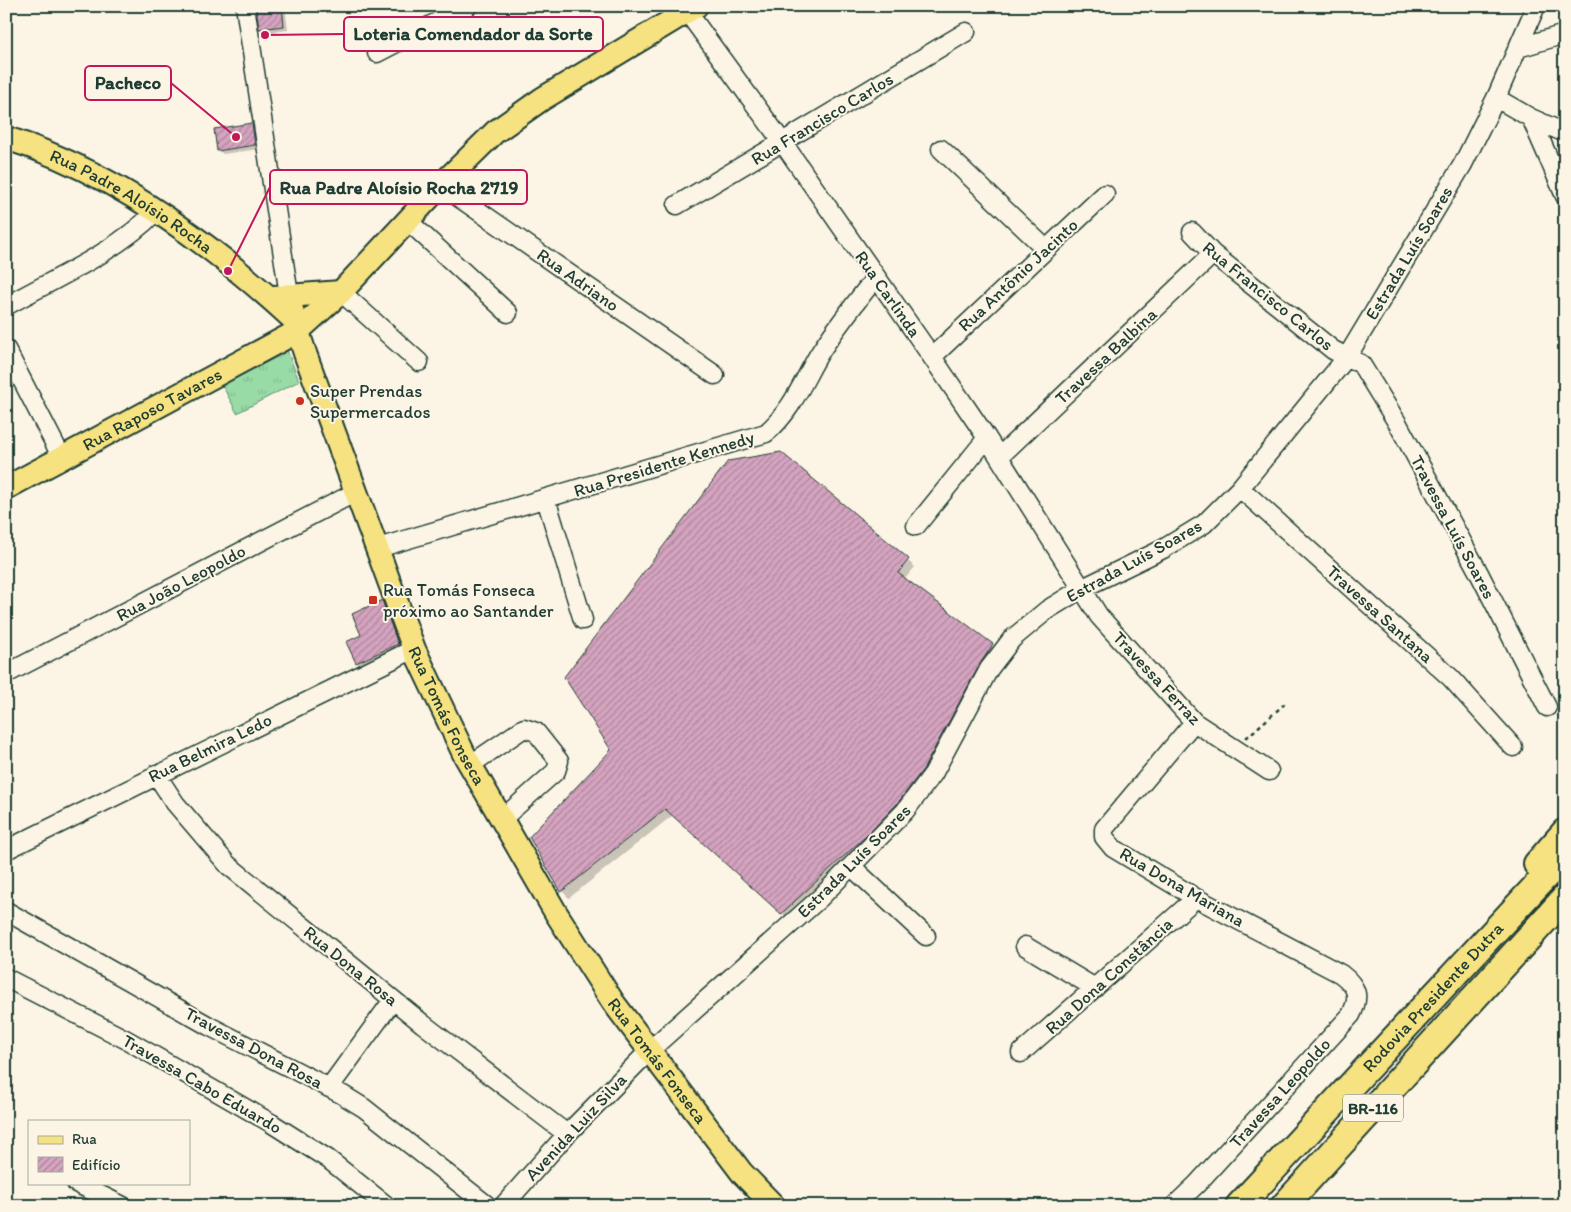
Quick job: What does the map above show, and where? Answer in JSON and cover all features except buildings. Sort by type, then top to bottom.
[{"type":"highway","points":[[1479,948],[1530,872],[1565,832]]},
{"type":"highway","name":"Rodovia Presidente Dutra","points":[[1240,1206],[1565,855]]},
{"type":"highway","name":"Rodovia Presidente Dutra","points":[[1284,1206],[1565,898]]},
{"type":"highway","points":[[1463,1011],[1565,912]]},
{"type":"main road","name":"Rua Raposo Tavares","points":[[6,488],[296,326],[341,292],[441,185],[495,132],[542,99],[689,8]]},
{"type":"main road","name":"Rua Padre Aloísio Rocha","points":[[6,138],[90,174],[155,212],[279,296],[296,326]]},
{"type":"main road","points":[[279,296],[341,292]]},
{"type":"main road","name":"Rua Tomás Fonseca","points":[[296,326],[414,649],[470,765],[556,913],[613,1002],[742,1173],[774,1206]]},
{"type":"street","points":[[245,6],[279,296]]},
{"type":"street","points":[[377,53],[468,6]]},
{"type":"street","name":"Estrada Luís Soares","points":[[650,1050],[852,867],[905,811],[933,774],[989,669],[1012,639],[1047,610],[1081,589],[1163,549],[1204,524],[1240,488],[1347,357],[1462,164],[1496,98],[1536,6]]},
{"type":"street","name":"Rua Carlinda","points":[[689,8],[932,357],[986,438],[1081,589]]},
{"type":"street","name":"Rua Francisco Carlos","points":[[677,205],[966,32]]},
{"type":"street","points":[[1518,48],[1565,34]]},
{"type":"street","points":[[1496,98],[1531,118],[1565,133]]},
{"type":"street","points":[[1531,118],[1565,196]]},
{"type":"street","points":[[941,149],[1046,249]]},
{"type":"street","name":"Rua Adriano","points":[[441,185],[715,375]]},
{"type":"street","name":"Rua Antônio Jacinto","points":[[932,357],[1105,194]]},
{"type":"street","points":[[6,306],[118,243],[137,230],[155,212]]},
{"type":"street","points":[[408,221],[508,313]]},
{"type":"street","name":"Rua Francisco Carlos","points":[[1192,232],[1213,254],[1333,350],[1347,357]]},
{"type":"street","name":"Travessa Balbina","points":[[998,457],[1213,254]]},
{"type":"street","name":"Rua Presidente Kennedy","points":[[378,548],[766,433],[781,421],[792,406],[829,339],[876,277]]},
{"type":"street","points":[[341,292],[419,362]]},
{"type":"street","points":[[6,349],[62,458]]},
{"type":"street","name":"Travessa Luís Soares","points":[[1347,357],[1361,364],[1398,424],[1479,573],[1547,707]]},
{"type":"street","points":[[916,526],[986,438]]},
{"type":"street","name":"Travessa Santana","points":[[1240,488],[1451,678],[1512,747]]},
{"type":"street","name":"Rua João Leopoldo","points":[[6,674],[356,492]]},
{"type":"street","points":[[546,499],[583,620]]},
{"type":"street","name":"Travessa Ferraz","points":[[1081,589],[1099,616],[1194,722],[1269,771]]},
{"type":"street","name":"Rua Belmira Ledo","points":[[6,850],[156,774],[414,649]]},
{"type":"street","name":"Rua Dona Mariana","points":[[1194,722],[1104,829],[1104,837],[1113,848],[1196,898],[1341,974]]},
{"type":"street","points":[[470,765],[524,728],[536,732],[559,762],[556,772],[502,819]]},
{"type":"street","name":"Rua Dona Rosa","points":[[156,774],[175,803],[228,865],[393,1000],[567,1134]]},
{"type":"street","points":[[852,867],[926,936]]},
{"type":"street","name":"Rua Dona Constância","points":[[1021,1054],[1196,898]]},
{"type":"street","name":"Travessa Dona Rosa","points":[[6,911],[209,1026],[364,1108],[488,1206]]},
{"type":"street","points":[[1025,946],[1095,988]]},
{"type":"street","name":"Travessa Leopoldo","points":[[1174,1206],[1197,1184],[1351,1015],[1357,1002],[1358,993],[1352,982],[1341,974]]},
{"type":"street","name":"Travessa Cabo Eduardo","points":[[6,978],[127,1040],[271,1123],[328,1159],[387,1206]]},
{"type":"street","points":[[329,1088],[393,1000]]},
{"type":"street","name":"Avenida Luiz Silva","points":[[503,1206],[567,1134],[650,1050]]},
{"type":"street","points":[[78,1184],[123,1206]]},
{"type":"path","points":[[1234,748],[1288,701]]},
{"type":"green space","points":[[287,350],[299,381],[237,413],[221,383]]},
{"type":"place","name":"Loteria Comendador da Sorte","points":[[265,35]]},
{"type":"place","name":"Pacheco","points":[[236,137]]},
{"type":"place","name":"Rua Padre Aloísio Rocha 2719","points":[[228,271]]},
{"type":"place","name":"Super Prendas Supermercados","points":[[300,401]]},
{"type":"place","name":"Rua Tomás Fonseca próximo ao Santander","points":[[373,600]]}]
